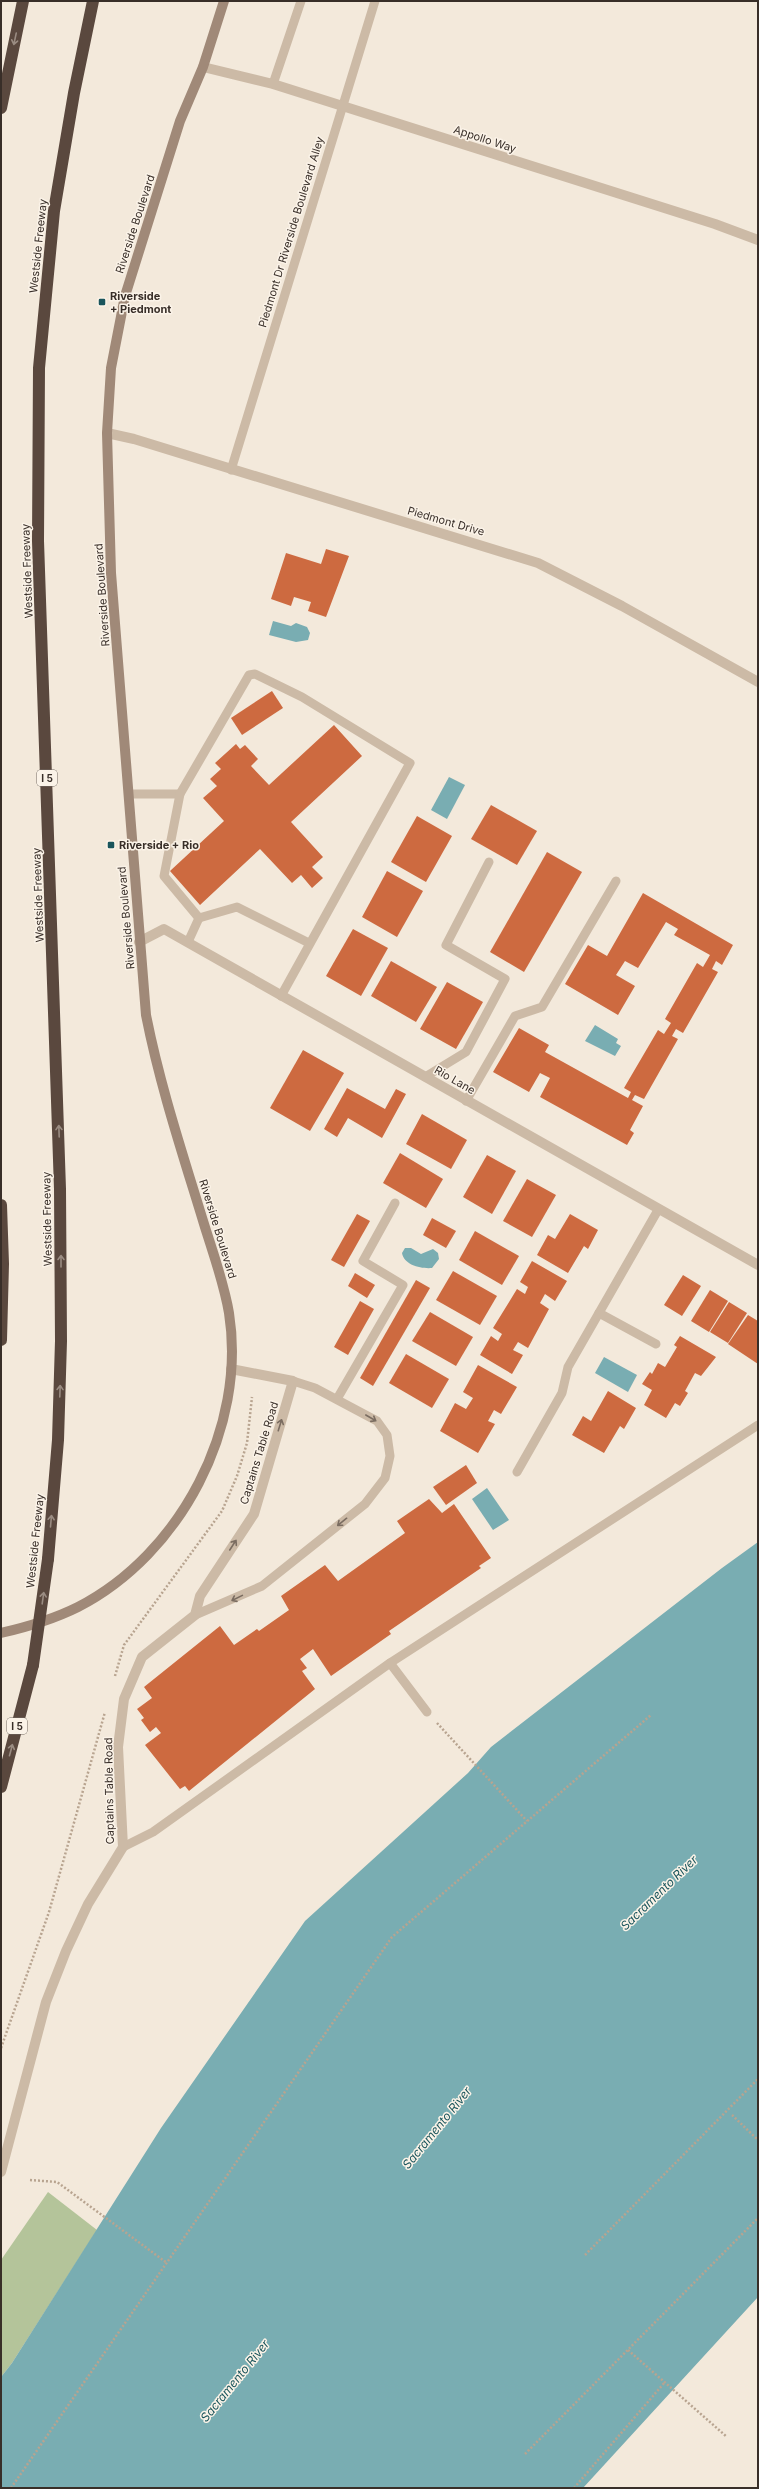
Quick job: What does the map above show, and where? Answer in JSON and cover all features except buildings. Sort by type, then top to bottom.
[{"type":"highway","points":[[1,108],[23,1]]},
{"type":"highway","name":"Westside Freeway","points":[[1,1787],[34,1665],[48,1559],[58,1440],[62,1341],[60,1189],[38,541],[39,368],[54,211],[74,93],[93,1]]},
{"type":"highway","points":[[1,1205],[3,1264],[1,1340]]},
{"type":"street","name":"Riverside Boulevard","points":[[1,1634],[26,1627],[78,1607],[120,1579],[154,1548],[187,1505],[207,1465],[223,1416],[231,1369],[231,1328],[225,1295],[152,1044],[146,1015],[139,942],[129,794],[111,573],[107,433],[111,368],[115,338],[124,296],[180,121],[203,67],[224,1]]},
{"type":"street","name":"Appollo Way","points":[[203,67],[273,84],[715,224],[758,240]]},
{"type":"street","name":"Piedmont Drive","points":[[107,433],[134,439],[538,563],[622,606],[758,682]]},
{"type":"street","name":"Rio Lane","points":[[139,942],[164,929],[658,1210],[758,1265]]},
{"type":"street","points":[[231,1369],[293,1381]]},
{"type":"street","name":"Captains Table Road","points":[[1,2172],[46,2002],[66,1951],[88,1904],[123,1847],[118,1747],[124,1698],[142,1657],[195,1616],[200,1596],[254,1514],[293,1381]]},
{"type":"lane","points":[[273,84],[301,1]]},
{"type":"lane","name":"Piedmont Dr Riverside Boulevard Alley","points":[[231,470],[374,1]]},
{"type":"lane","points":[[199,918],[164,876],[180,794],[249,675],[255,674],[302,697],[410,763],[280,996]]},
{"type":"lane","points":[[129,794],[180,794]]},
{"type":"lane","points":[[425,1077],[466,1052],[505,979],[446,945],[490,862]]},
{"type":"lane","points":[[466,1101],[514,1016],[542,1007],[616,881]]},
{"type":"lane","points":[[188,942],[199,918],[237,907],[309,943]]},
{"type":"lane","points":[[337,1398],[403,1285],[363,1261],[395,1203]]},
{"type":"lane","points":[[517,1472],[562,1393],[568,1367],[658,1210]]},
{"type":"lane","points":[[599,1313],[656,1344]]},
{"type":"lane","points":[[195,1616],[262,1586],[365,1504],[385,1478],[390,1456],[387,1435],[376,1421],[337,1398],[315,1388],[293,1381]]},
{"type":"lane","points":[[123,1847],[153,1832],[390,1663],[758,1425]]},
{"type":"lane","points":[[390,1663],[427,1712]]},
{"type":"path","points":[[11,2488],[392,1937],[651,1715]]},
{"type":"path","points":[[442,1728],[527,1821]]},
{"type":"path","points":[[585,2255],[758,2079]]},
{"type":"path","points":[[732,2115],[758,2140]]},
{"type":"path","points":[[30,2180],[57,2182],[167,2263]]},
{"type":"path","points":[[525,2454],[758,2218]]},
{"type":"path","points":[[628,2350],[727,2437]]},
{"type":"path","points":[[574,2488],[665,2382]]},
{"type":"green space","points":[[48,2192],[97,2230],[12,2363],[1,2377],[1,2260]]},
{"type":"water","points":[[273,621],[291,626],[296,623],[307,627],[310,633],[308,640],[296,642],[269,635]]},
{"type":"water","points":[[449,777],[465,785],[447,819],[431,810]]},
{"type":"water","points":[[595,1025],[618,1039],[616,1043],[621,1046],[615,1056],[585,1041]]},
{"type":"water","points":[[405,1248],[411,1248],[421,1254],[433,1249],[438,1253],[439,1259],[432,1268],[418,1267],[406,1261],[403,1257],[402,1253]]},
{"type":"water","points":[[604,1357],[637,1375],[628,1392],[595,1373]]},
{"type":"water","points":[[487,1488],[509,1520],[493,1530],[472,1499]]},
{"type":"water","name":"Sacramento River","points":[[758,1542],[758,2297],[583,2488],[1,2488],[1,2377],[12,2363],[161,2128],[305,1921],[468,1773],[491,1747],[722,1568]]},
{"type":"place","name":"Riverside + Piedmont","points":[[102,302]]},
{"type":"place","name":"Riverside + Rio","points":[[111,845]]}]
